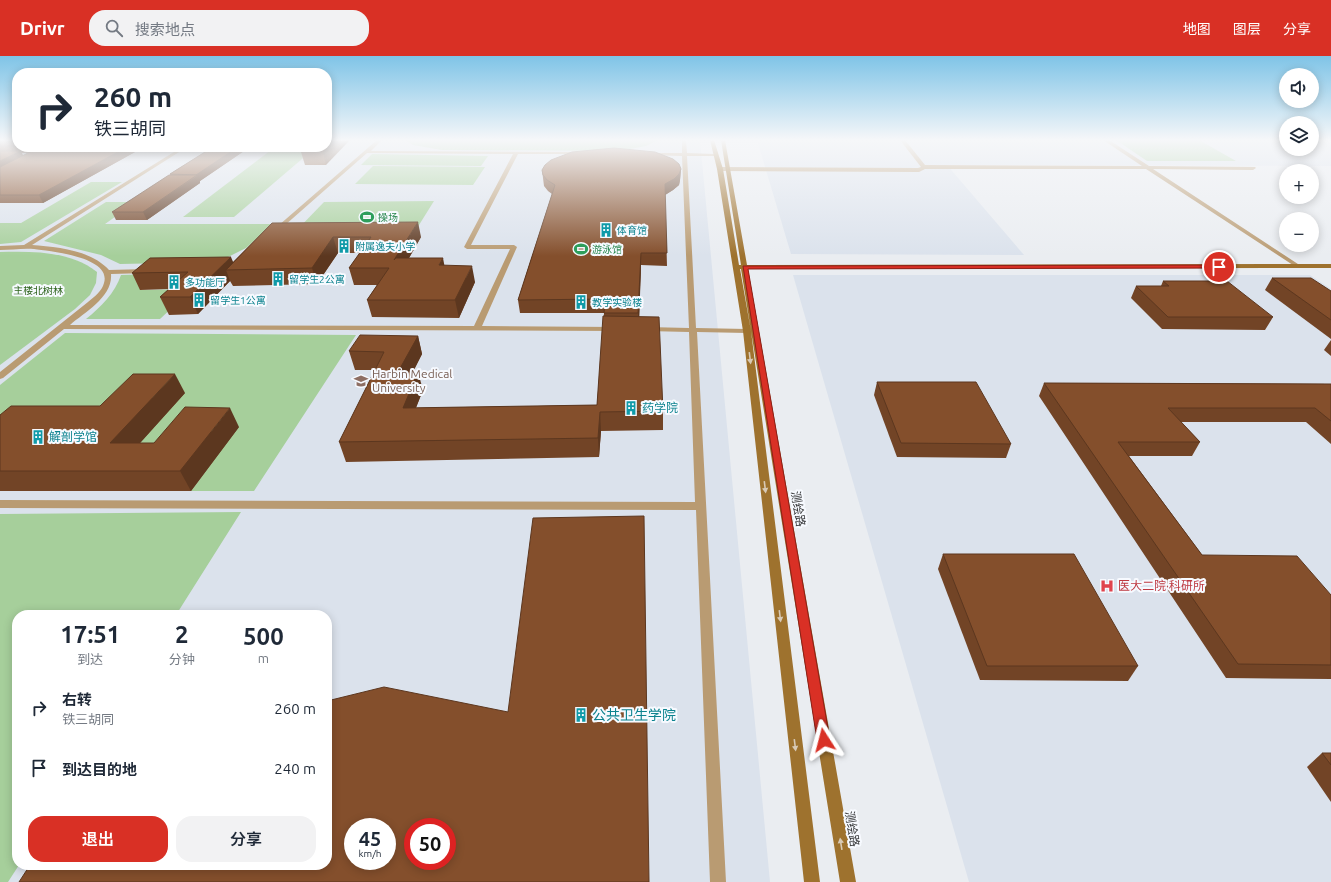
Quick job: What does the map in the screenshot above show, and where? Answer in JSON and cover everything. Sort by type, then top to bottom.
[{"type":"main road","name":"测绘路","points":[[726,179],[848,882]]},
{"type":"main road","points":[[741,268],[1331,266]]},
{"type":"main road","name":"测绘路","points":[[741,268],[812,882]]},
{"type":"street","points":[[24,247],[134,179]]},
{"type":"street","points":[[268,237],[335,179]]},
{"type":"street","points":[[477,329],[514,247],[467,247],[503,179]]},
{"type":"street","points":[[685,179],[718,882]]},
{"type":"street","points":[[1164,179],[1298,266]]},
{"type":"street","points":[[0,248],[24,247],[46,249],[86,257],[100,264],[107,272],[108,281],[104,291],[91,304],[0,376]]},
{"type":"street","points":[[107,272],[154,271]]},
{"type":"street","points":[[61,327],[620,329]]},
{"type":"street","points":[[636,329],[747,330]]},
{"type":"street","points":[[0,504],[700,506]]},
{"type":"shaded area","name":"Harbin Medical University","points":[[0,179],[704,179],[770,882],[0,882]]},
{"type":"shaded area","points":[[768,179],[959,179],[1024,255],[791,254]]},
{"type":"shaded area","name":"医大二院·科研所","points":[[793,275],[1310,275],[1331,289],[1331,882],[969,882]]},
{"type":"green space","points":[[234,179],[279,179],[234,217],[183,217]]},
{"type":"green space","points":[[360,179],[477,179],[473,185],[355,184]]},
{"type":"green space","points":[[91,182],[122,182],[21,242],[0,244],[0,223],[21,223]]},
{"type":"green space","name":"操场","points":[[434,201],[414,233],[294,233],[324,202]]},
{"type":"green space","points":[[106,202],[136,202],[105,224],[273,224],[246,248],[218,262],[120,264],[101,255],[44,241]]},
{"type":"green space","name":"主楼北树林","points":[[0,252],[38,252],[63,256],[87,265],[97,272],[96,283],[90,295],[75,309],[0,365]]},
{"type":"green space","points":[[158,274],[141,290],[192,289],[160,319],[86,319],[107,299],[115,288],[121,275]]},
{"type":"green space","points":[[65,333],[356,335],[254,491],[191,491],[238,427],[122,463],[184,393],[0,447],[0,385]]},
{"type":"green space","points":[[241,512],[179,610],[12,610],[12,870],[16,870],[8,882],[0,882],[0,514]]},
{"type":"building","points":[[0,179],[69,179],[39,195],[0,195]]},
{"type":"building","points":[[164,179],[192,179],[143,212],[112,212]]},
{"type":"building","name":"体育馆","points":[[546,179],[674,179],[665,184],[667,253],[641,253],[638,313],[604,313],[605,299],[518,300],[555,185]]},
{"type":"building","points":[[418,222],[394,260],[396,258],[443,258],[439,265],[472,266],[455,300],[367,300],[389,268],[349,268],[371,237],[333,237],[312,268],[226,270],[272,223]]},
{"type":"building","points":[[231,257],[190,297],[160,297],[188,272],[132,273],[150,258]]},
{"type":"building","points":[[1272,278],[1311,278],[1331,291],[1331,320]]},
{"type":"building","points":[[1163,281],[1227,281],[1273,317],[1168,317],[1136,286],[1169,286]]},
{"type":"building","points":[[603,316],[659,317],[663,411],[600,412],[598,438],[339,442],[384,352],[349,351],[360,335],[418,336],[398,372],[418,372],[403,408],[597,405]]},
{"type":"building","points":[[133,374],[175,374],[110,443],[154,443],[185,407],[230,408],[180,471],[0,471],[0,415],[11,406],[100,406]]},
{"type":"building","points":[[877,382],[976,382],[1011,444],[901,443]]},
{"type":"building","points":[[1044,383],[1331,384],[1331,421],[1315,408],[1168,408],[1200,442],[1118,442],[1202,555],[1297,556],[1331,595],[1331,665],[1238,664]]},
{"type":"building","name":"公共卫生学院","points":[[644,516],[649,882],[19,882],[27,870],[332,870],[332,700],[384,687],[508,712],[533,518]]},
{"type":"building","points":[[943,554],[1074,554],[1138,666],[987,666]]},
{"type":"building","points":[[1322,753],[1331,753],[1331,765]]},
{"type":"place","name":"操场","points":[[367,217]]},
{"type":"place","name":"体育馆","points":[[606,230]]},
{"type":"place","name":"附属逸夫小学","points":[[344,246]]},
{"type":"place","name":"游泳馆","points":[[581,249]]},
{"type":"place","name":"留学生2公寓","points":[[278,279]]},
{"type":"place","name":"多功能厅","points":[[174,282]]},
{"type":"place","name":"留学生1公寓","points":[[199,300]]},
{"type":"place","name":"教学实验楼","points":[[581,302]]},
{"type":"place","name":"Harbin Medical University","points":[[361,381]]},
{"type":"place","name":"药学院","points":[[631,408]]},
{"type":"place","name":"解剖学馆","points":[[38,437]]},
{"type":"place","name":"医大二院·科研所","points":[[1107,586]]},
{"type":"place","name":"公共卫生学院","points":[[581,715]]},
{"type":"route","points":[[824,740],[745,268],[1219,267]]}]
